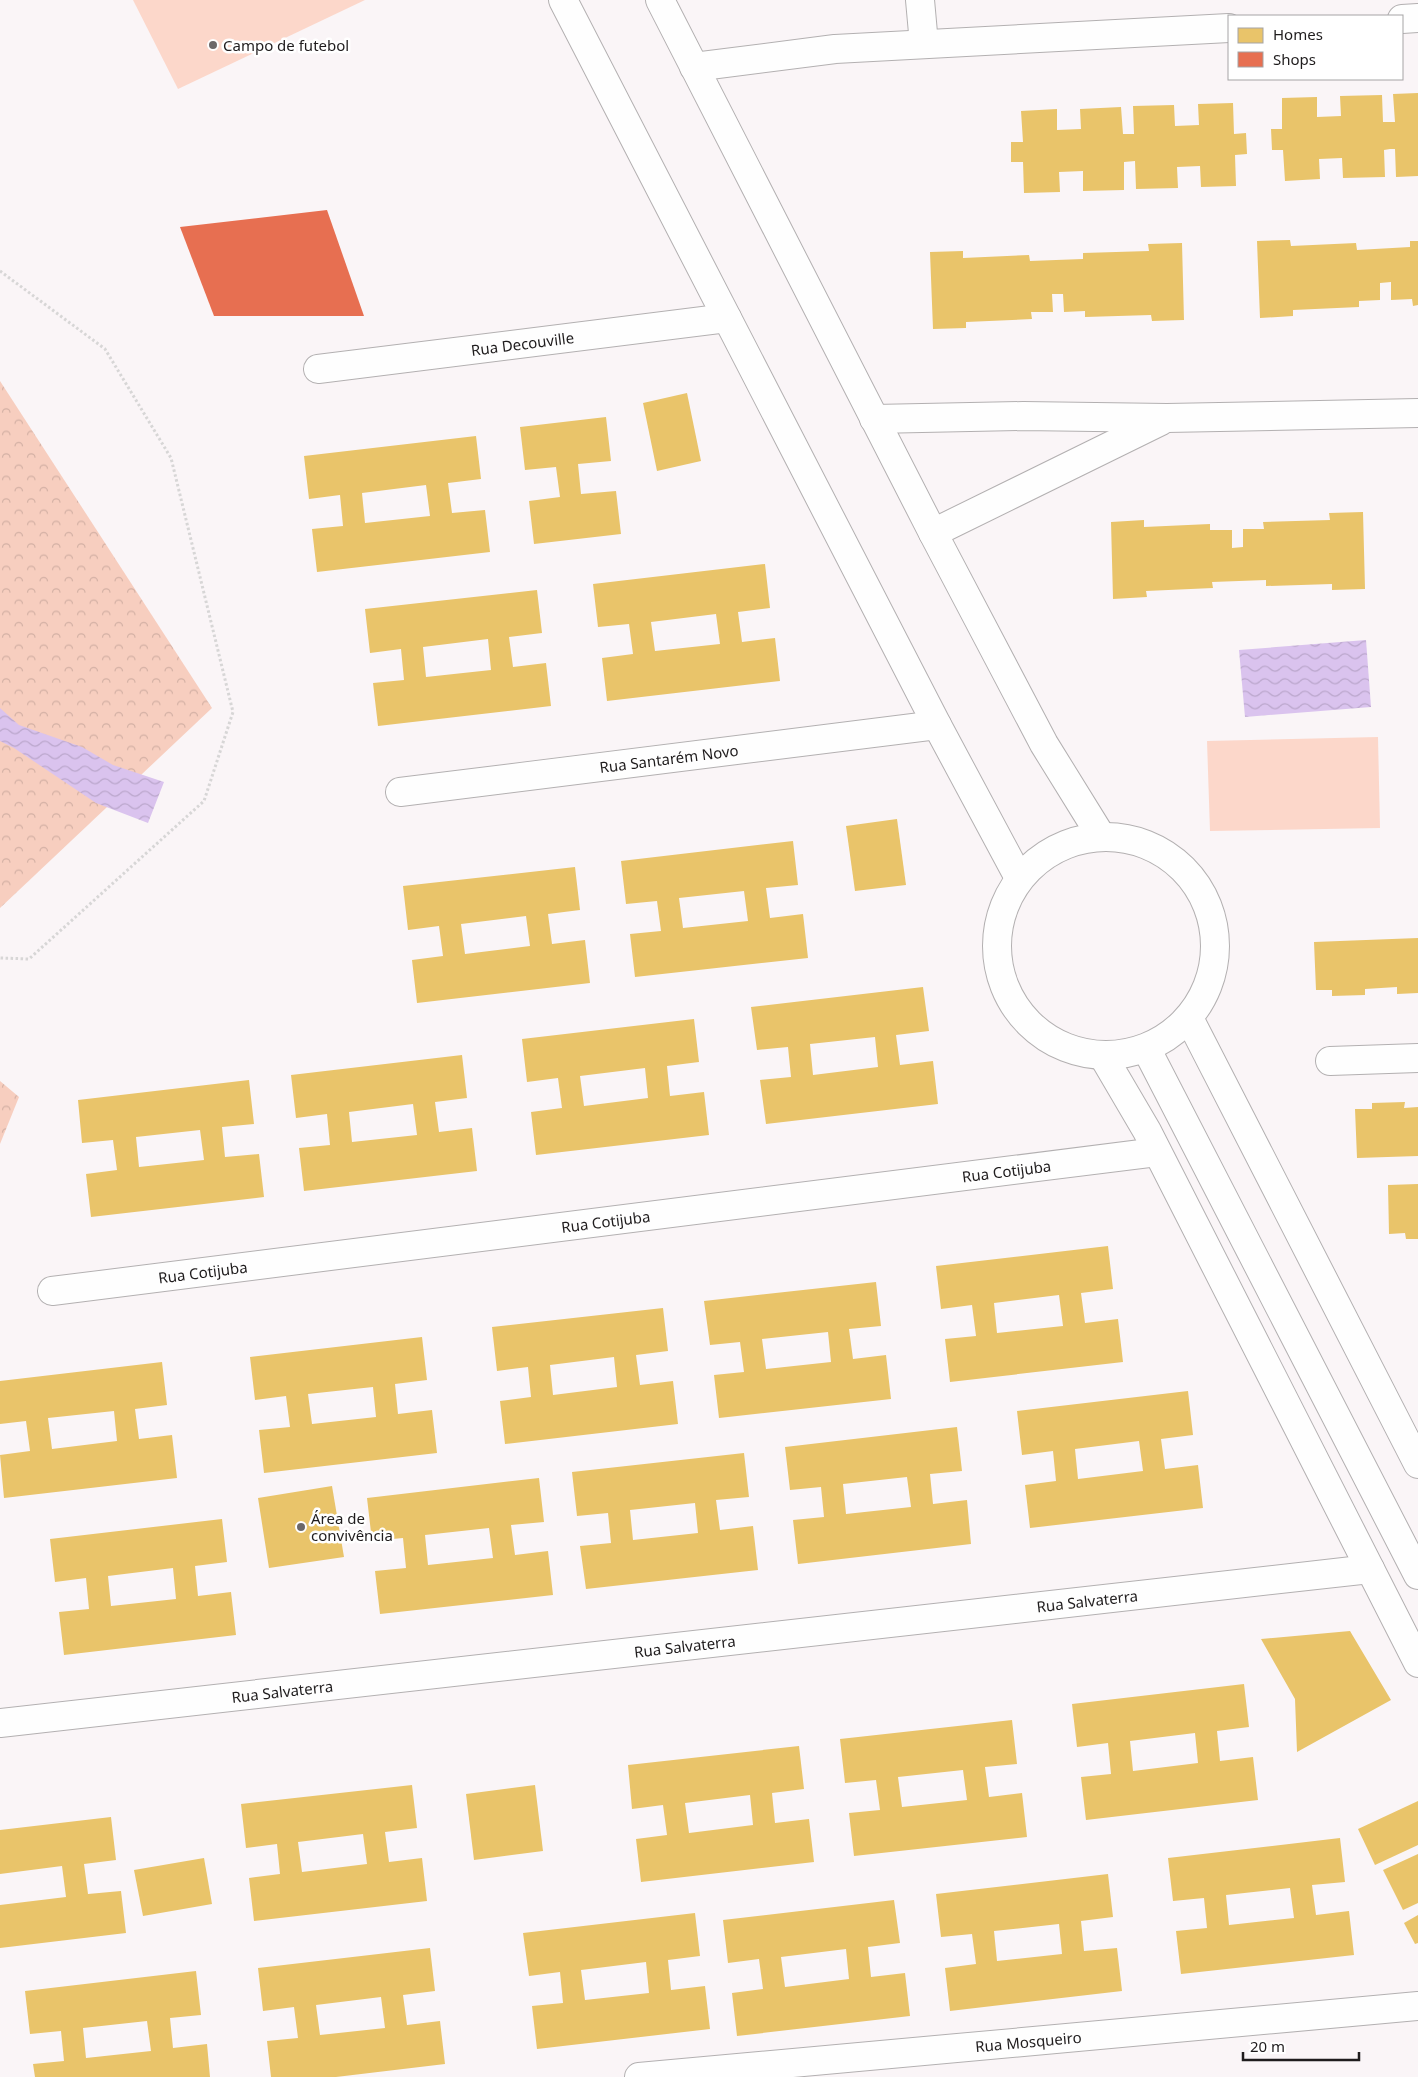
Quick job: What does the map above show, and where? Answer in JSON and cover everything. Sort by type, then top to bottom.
[{"type":"street","points":[[563,0],[937,725],[1019,878]]},
{"type":"street","points":[[665,0],[694,67],[933,533],[1044,744],[1101,836]]},
{"type":"street","points":[[920,0],[924,44]]},
{"type":"street","points":[[1403,19],[1418,18]]},
{"type":"street","points":[[694,67],[835,49],[1228,28]]},
{"type":"street","name":"Rua Decouville","points":[[318,369],[728,318]]},
{"type":"street","points":[[874,419],[1023,416],[1167,418],[1418,413]]},
{"type":"street","points":[[933,533],[1167,418]]},
{"type":"street","name":"Rua Santarém Novo","points":[[400,792],[937,725]]},
{"type":"street","points":[[1101,836],[1137,841],[1170,857],[1196,882],[1212,915],[1217,952],[1208,987],[1189,1018],[1169,1036],[1146,1048],[1125,1054],[1103,1056],[1069,1049],[1038,1033],[1015,1008],[1000,976],[996,942],[1002,909],[1019,878],[1042,857],[1070,842],[1101,836]]},
{"type":"street","points":[[1189,1018],[1418,1464]]},
{"type":"street","points":[[1146,1048],[1418,1575]]},
{"type":"street","points":[[1103,1056],[1157,1152],[1418,1663]]},
{"type":"street","points":[[1330,1061],[1418,1058]]},
{"type":"street","name":"Rua Cotijuba","points":[[52,1291],[1157,1152]]},
{"type":"street","name":"Rua Salvaterra","points":[[0,1723],[1370,1570]]},
{"type":"street","name":"Rua Mosqueiro","points":[[639,2077],[1418,2006]]},
{"type":"path","points":[[0,271],[105,349],[171,458],[233,712],[204,801],[29,959],[0,958]]},
{"type":"green space","points":[[0,381],[212,708],[0,908]]},
{"type":"green space","points":[[0,1081],[19,1097],[0,1144]]},
{"type":"shaded area","name":"Campo de futebol","points":[[133,0],[365,0],[178,89]]},
{"type":"shaded area","points":[[1378,737],[1380,828],[1210,831],[1207,741]]},
{"type":"water","points":[[1366,640],[1371,707],[1245,717],[1239,650]]},
{"type":"water","points":[[0,708],[19,725],[82,747],[113,765],[164,782],[148,823],[96,803],[14,748],[0,741]]},
{"type":"building: Homes","points":[[1418,93],[1418,176],[1396,177],[1395,149],[1390,149],[1384,150],[1385,177],[1343,178],[1342,158],[1319,159],[1320,179],[1285,181],[1283,150],[1272,150],[1271,129],[1282,129],[1282,98],[1317,97],[1317,117],[1341,116],[1340,96],[1382,95],[1383,122],[1395,122],[1393,94]]},
{"type":"building: Homes","points":[[1233,103],[1234,134],[1246,133],[1247,154],[1235,155],[1236,186],[1201,187],[1200,166],[1177,167],[1178,188],[1136,189],[1135,161],[1124,162],[1124,190],[1083,191],[1083,171],[1059,172],[1060,192],[1024,193],[1023,162],[1011,162],[1011,142],[1023,142],[1021,111],[1057,109],[1057,130],[1081,129],[1080,109],[1121,107],[1123,134],[1134,134],[1133,106],[1174,105],[1175,126],[1199,125],[1198,104]]},
{"type":"building: Homes","points":[[1290,240],[1291,246],[1356,243],[1357,250],[1410,247],[1410,241],[1418,241],[1418,305],[1413,306],[1412,299],[1391,300],[1391,282],[1380,283],[1380,300],[1359,301],[1359,307],[1293,310],[1293,316],[1260,318],[1257,241]]},
{"type":"building: Homes","points":[[1182,243],[1184,320],[1152,321],[1151,315],[1085,317],[1085,311],[1064,312],[1063,294],[1052,294],[1053,312],[1031,312],[1032,319],[966,322],[966,328],[933,329],[930,252],[963,251],[963,258],[1029,255],[1030,261],[1083,259],[1083,253],[1149,251],[1148,244]]},
{"type":"building: Homes","points":[[687,393],[701,461],[657,471],[643,403]]},
{"type":"building: Homes","points":[[606,417],[611,461],[578,464],[581,494],[616,491],[621,534],[534,544],[529,501],[560,497],[556,467],[525,470],[520,427]]},
{"type":"building: Homes","points":[[476,436],[481,479],[448,483],[452,513],[485,510],[490,552],[317,572],[312,529],[343,526],[340,495],[309,499],[304,456]],"holes":[[[426,485],[430,516],[365,523],[362,493]]]},
{"type":"building: Homes","points":[[1363,512],[1365,589],[1332,590],[1332,584],[1266,586],[1266,580],[1212,582],[1213,588],[1146,591],[1147,597],[1113,599],[1111,522],[1144,520],[1144,527],[1210,524],[1210,530],[1232,530],[1232,548],[1243,547],[1243,529],[1264,529],[1263,522],[1330,520],[1329,513]]},
{"type":"building: Homes","points":[[765,564],[770,608],[738,612],[742,642],[775,638],[780,681],[607,701],[602,658],[633,654],[629,624],[598,627],[593,584]],"holes":[[[716,614],[720,644],[655,651],[651,622]]]},
{"type":"building: Homes","points":[[537,590],[542,633],[509,637],[513,667],[546,663],[551,706],[378,726],[373,683],[404,680],[401,649],[370,653],[365,609]],"holes":[[[488,639],[491,670],[426,677],[423,647]]]},
{"type":"building: Homes","points":[[897,819],[906,885],[855,891],[846,826]]},
{"type":"building: Homes","points":[[793,841],[798,885],[766,888],[770,918],[803,914],[808,958],[635,977],[630,934],[661,931],[657,901],[626,904],[621,861]],"holes":[[[744,891],[748,921],[683,928],[679,898]]]},
{"type":"building: Homes","points":[[575,867],[580,910],[548,914],[552,944],[585,940],[590,983],[417,1003],[412,960],[443,956],[439,926],[408,930],[403,886]],"holes":[[[526,916],[530,946],[465,954],[461,924]]]},
{"type":"building: Homes","points":[[1418,938],[1418,993],[1397,994],[1397,987],[1365,989],[1365,995],[1332,996],[1332,990],[1316,990],[1314,942]]},
{"type":"building: Homes","points":[[923,987],[929,1031],[896,1035],[900,1065],[933,1061],[938,1104],[766,1124],[760,1080],[791,1077],[788,1047],[757,1050],[751,1007]],"holes":[[[875,1037],[878,1067],[813,1075],[810,1044]]]},
{"type":"building: Homes","points":[[694,1019],[699,1062],[667,1066],[670,1096],[704,1092],[709,1135],[536,1155],[531,1112],[562,1108],[558,1078],[527,1082],[522,1039]],"holes":[[[645,1068],[648,1098],[584,1106],[580,1076]]]},
{"type":"building: Homes","points":[[462,1055],[467,1098],[435,1102],[439,1132],[472,1128],[477,1171],[304,1191],[299,1148],[330,1145],[327,1114],[296,1118],[291,1075]],"holes":[[[413,1104],[417,1135],[352,1142],[349,1112]]]},
{"type":"building: Homes","points":[[249,1080],[254,1124],[222,1127],[225,1157],[259,1154],[264,1197],[91,1217],[86,1174],[117,1170],[113,1140],[82,1143],[78,1100]],"holes":[[[200,1130],[204,1160],[139,1167],[136,1137]]]},
{"type":"building: Homes","points":[[1405,1102],[1404,1108],[1418,1107],[1418,1156],[1357,1158],[1355,1109],[1372,1109],[1372,1103]]},
{"type":"building: Homes","points":[[1418,1184],[1418,1239],[1406,1239],[1405,1233],[1389,1234],[1388,1185]]},
{"type":"building: Homes","points":[[1108,1246],[1113,1289],[1081,1293],[1085,1323],[1118,1319],[1123,1362],[950,1382],[945,1339],[976,1336],[972,1305],[941,1309],[936,1266]],"holes":[[[1059,1295],[1063,1326],[997,1333],[994,1303]]]},
{"type":"building: Homes","points":[[876,1282],[881,1326],[849,1329],[853,1359],[886,1355],[891,1399],[719,1418],[714,1375],[744,1372],[740,1342],[710,1345],[704,1301]],"holes":[[[828,1332],[831,1362],[766,1369],[762,1339]]]},
{"type":"building: Homes","points":[[663,1308],[668,1351],[636,1355],[640,1385],[673,1381],[678,1424],[505,1444],[500,1401],[531,1397],[528,1367],[497,1371],[492,1327]],"holes":[[[614,1357],[617,1387],[553,1395],[550,1365]]]},
{"type":"building: Homes","points":[[422,1337],[427,1380],[395,1384],[398,1414],[432,1410],[437,1453],[264,1473],[259,1430],[290,1427],[286,1396],[255,1400],[250,1357]],"holes":[[[373,1387],[376,1417],[312,1424],[308,1394]]]},
{"type":"building: Homes","points":[[162,1362],[167,1405],[135,1409],[139,1439],[172,1435],[177,1478],[4,1498],[0,1455],[30,1451],[26,1421],[0,1424],[0,1381]],"holes":[[[114,1411],[117,1441],[52,1449],[48,1418]]]},
{"type":"building: Homes","points":[[1188,1391],[1193,1435],[1161,1439],[1165,1469],[1198,1465],[1203,1508],[1030,1528],[1025,1485],[1056,1481],[1053,1451],[1022,1455],[1017,1411]],"holes":[[[1139,1441],[1143,1471],[1078,1479],[1075,1449]]]},
{"type":"building: Homes","points":[[957,1427],[962,1471],[930,1474],[933,1504],[967,1500],[971,1544],[798,1564],[793,1520],[824,1517],[821,1487],[790,1490],[785,1447]],"holes":[[[907,1477],[911,1507],[846,1514],[843,1484]]]},
{"type":"building: Homes","points":[[744,1453],[749,1497],[716,1500],[720,1530],[753,1526],[758,1570],[586,1589],[580,1546],[611,1543],[608,1513],[577,1516],[572,1472]],"holes":[[[695,1503],[698,1533],[633,1540],[630,1510]]]},
{"type":"building: Homes","points":[[539,1478],[544,1522],[511,1525],[515,1555],[548,1551],[553,1595],[380,1614],[375,1571],[406,1568],[403,1538],[372,1541],[367,1498]],"holes":[[[489,1528],[493,1558],[428,1565],[425,1535]]]},
{"type":"building: Homes","name":"Área de convivência","points":[[332,1486],[344,1557],[269,1568],[258,1498]]},
{"type":"building: Homes","points":[[222,1519],[227,1562],[195,1566],[198,1596],[231,1592],[236,1635],[64,1655],[59,1612],[89,1609],[86,1578],[55,1582],[50,1539]],"holes":[[[173,1568],[176,1599],[111,1606],[108,1576]]]},
{"type":"building: Homes","points":[[1350,1631],[1391,1700],[1297,1752],[1295,1699],[1261,1639]]},
{"type":"building: Homes","points":[[1244,1684],[1249,1727],[1217,1731],[1220,1761],[1253,1757],[1258,1800],[1086,1820],[1081,1777],[1111,1774],[1108,1743],[1077,1747],[1072,1704]],"holes":[[[1195,1733],[1198,1763],[1133,1771],[1130,1741]]]},
{"type":"building: Homes","points":[[1012,1720],[1017,1764],[985,1767],[989,1797],[1022,1793],[1027,1837],[854,1856],[849,1813],[880,1810],[876,1780],[845,1783],[840,1739]],"holes":[[[963,1770],[967,1800],[902,1807],[898,1777]]]},
{"type":"building: Homes","points":[[799,1746],[804,1789],[772,1793],[775,1823],[809,1819],[814,1862],[641,1882],[636,1839],[667,1835],[663,1805],[632,1809],[628,1765]],"holes":[[[750,1795],[753,1825],[689,1833],[685,1803]]]},
{"type":"building: Homes","points":[[412,1785],[417,1828],[385,1832],[389,1862],[422,1858],[427,1901],[254,1921],[249,1878],[280,1874],[277,1844],[246,1848],[241,1804]],"holes":[[[363,1834],[367,1864],[302,1872],[298,1842]]]},
{"type":"building: Homes","points":[[535,1785],[543,1851],[474,1860],[466,1794]]},
{"type":"building: Homes","points":[[1418,1801],[1418,1845],[1375,1865],[1358,1829]]},
{"type":"building: Homes","points":[[111,1817],[116,1860],[84,1864],[88,1894],[121,1891],[126,1933],[0,1948],[0,1905],[66,1897],[62,1866],[0,1874],[0,1830]]},
{"type":"building: Homes","points":[[1340,1838],[1345,1882],[1312,1885],[1316,1915],[1349,1911],[1354,1955],[1181,1974],[1176,1931],[1207,1928],[1204,1898],[1173,1901],[1168,1858]],"holes":[[[1290,1888],[1294,1918],[1229,1925],[1226,1895]]]},
{"type":"building: Homes","points":[[1418,1854],[1418,1903],[1403,1910],[1383,1870]]},
{"type":"building: Homes","points":[[204,1858],[212,1904],[143,1916],[134,1870]]},
{"type":"building: Homes","points":[[1108,1874],[1113,1917],[1081,1921],[1084,1951],[1117,1948],[1122,1991],[950,2011],[945,1968],[976,1964],[972,1934],[941,1937],[936,1894]],"holes":[[[1059,1924],[1062,1954],[997,1961],[994,1931]]]},
{"type":"building: Homes","points":[[894,1900],[900,1943],[868,1947],[871,1977],[905,1973],[910,2016],[737,2036],[732,1993],[763,1989],[759,1959],[728,1963],[723,1920]],"holes":[[[846,1949],[849,1979],[785,1987],[781,1957]]]},
{"type":"building: Homes","points":[[695,1913],[700,1956],[668,1960],[671,1990],[705,1986],[710,2029],[537,2049],[532,2006],[563,2003],[560,1972],[529,1976],[523,1933]],"holes":[[[646,1962],[649,1993],[585,2000],[581,1970]]]},
{"type":"building: Homes","points":[[1418,1915],[1418,1943],[1415,1944],[1404,1923]]},
{"type":"building: Homes","points":[[430,1948],[435,1991],[403,1995],[407,2025],[440,2021],[445,2064],[336,2077],[271,2077],[267,2041],[298,2038],[294,2007],[263,2011],[258,1968]],"holes":[[[381,1997],[385,2028],[320,2035],[316,2005]]]},
{"type":"building: Homes","points":[[196,1971],[201,2015],[170,2018],[173,2048],[207,2044],[210,2077],[35,2077],[33,2064],[64,2061],[61,2031],[30,2034],[25,1991]],"holes":[[[147,2021],[151,2051],[86,2058],[83,2028]]]},
{"type":"building: Shops","points":[[327,210],[364,316],[214,316],[180,227]]},
{"type":"place","name":"Campo de futebol","points":[[213,45]]},
{"type":"place","name":"Área de convivência","points":[[301,1527]]}]
